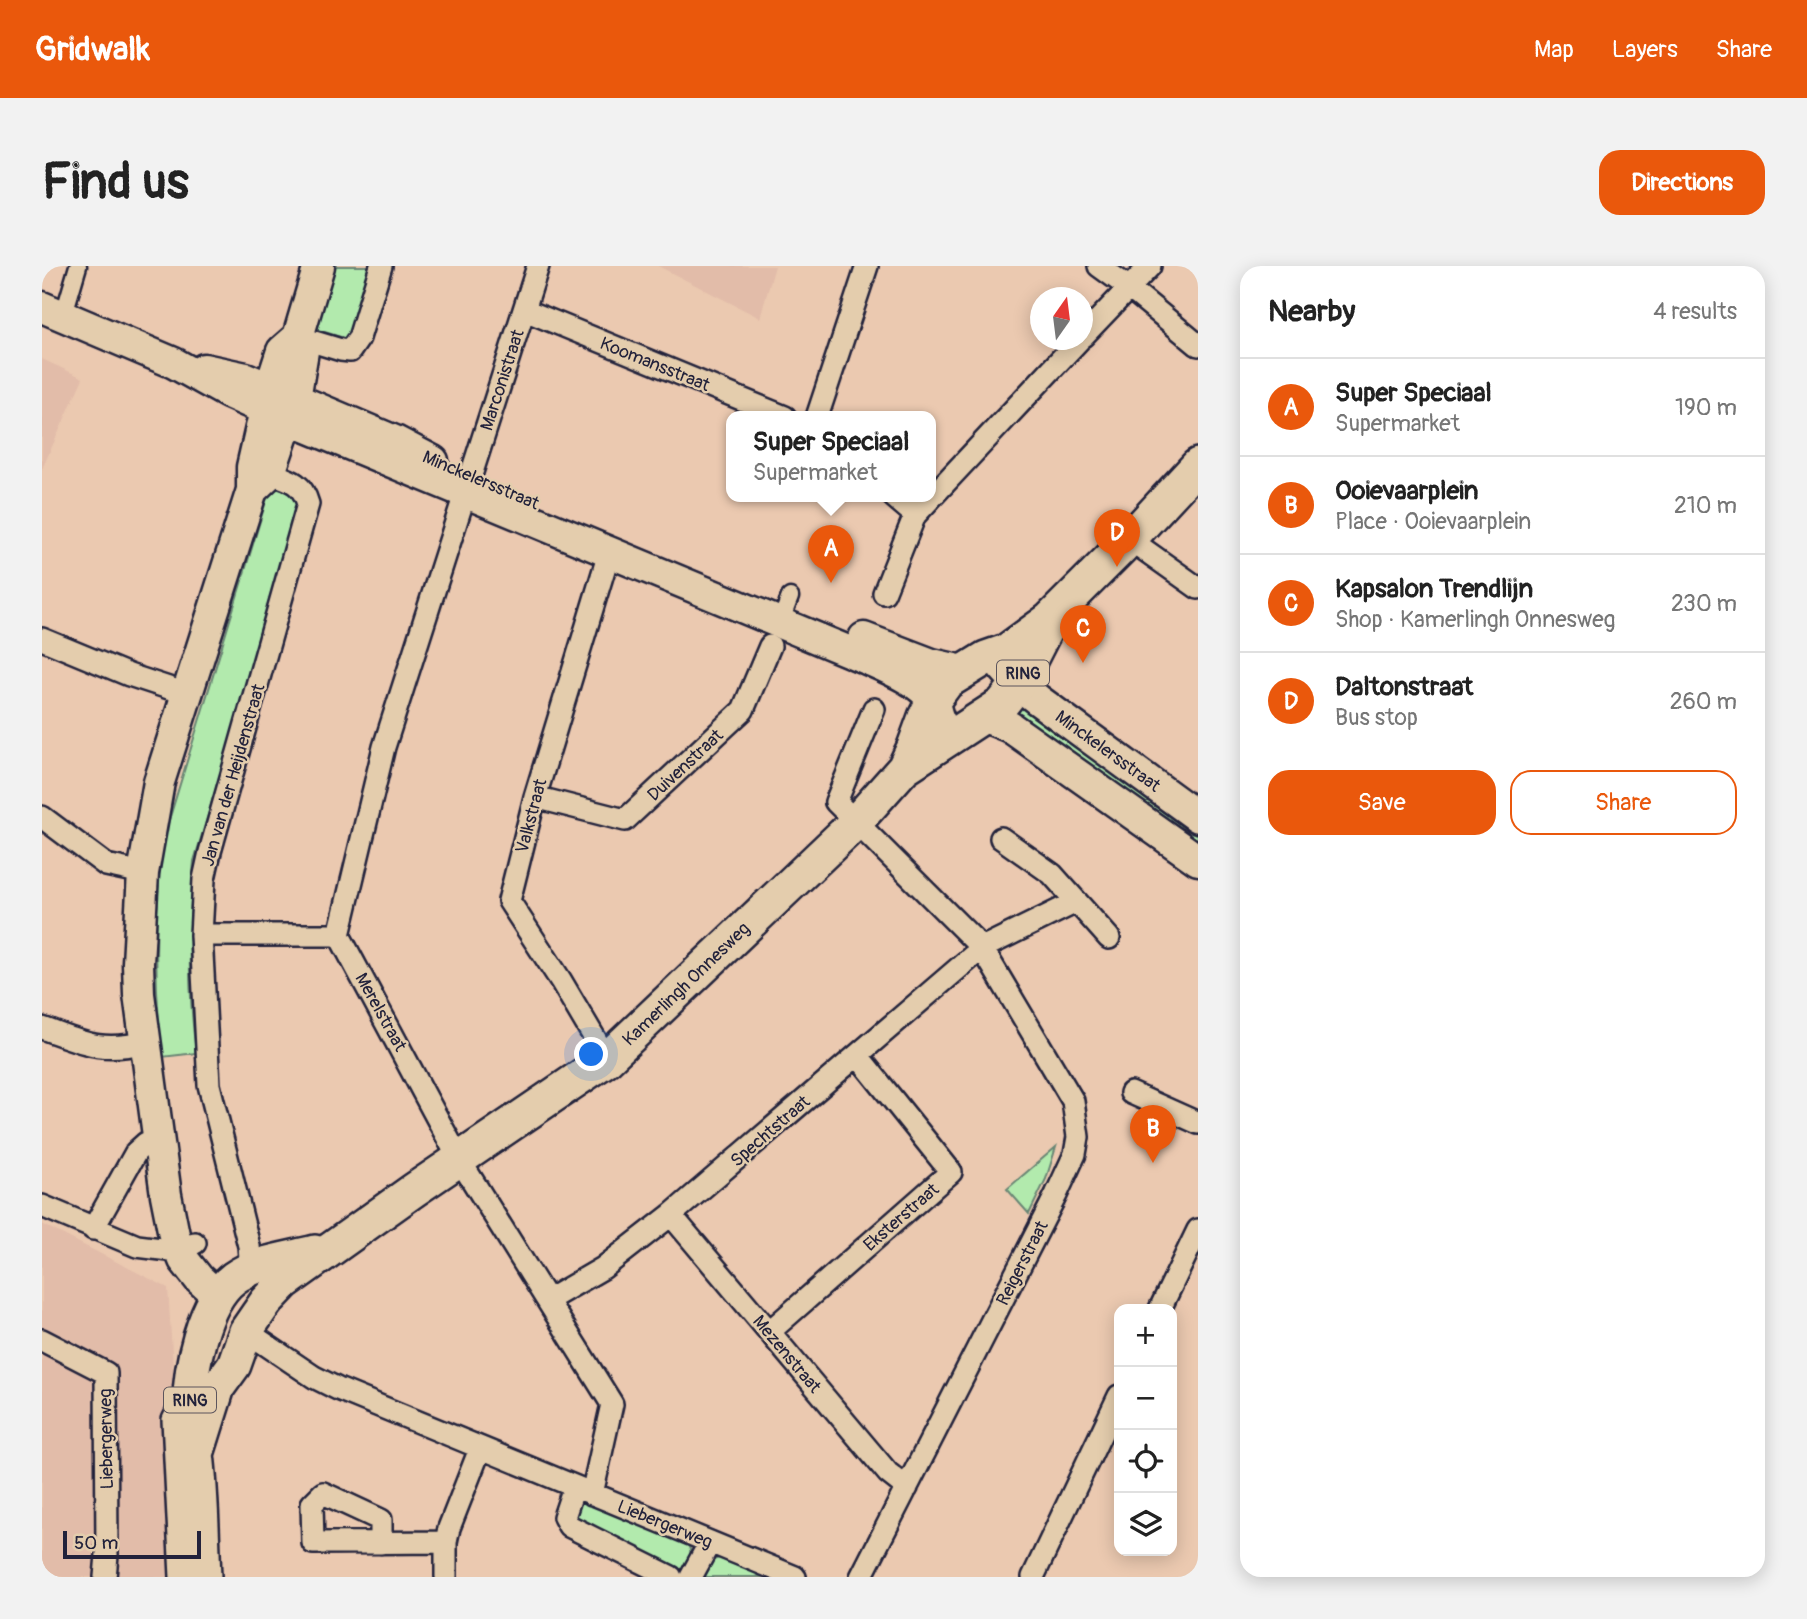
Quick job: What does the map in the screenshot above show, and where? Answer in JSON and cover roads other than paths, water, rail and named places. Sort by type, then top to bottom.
[{"type":"main road","points":[[266,1302],[266,1288],[234,1281],[200,1252],[187,1246],[180,1207],[160,1139],[138,963],[143,873],[159,782],[261,482],[251,467],[303,351],[298,337],[320,266]]},
{"type":"main road","name":"Minckelersstraat","points":[[52,312],[174,363],[228,393],[279,404],[395,441],[440,464],[469,485],[609,553],[782,618],[932,664],[1001,664],[1018,684],[1198,817]]},
{"type":"main road","name":"Kamerlingh Onnesweg","points":[[904,768],[933,701],[947,682],[1006,651],[1050,620],[1198,465]]},
{"type":"main road","name":"Minckelersstraat","points":[[469,485],[782,618],[902,676],[933,701],[938,720],[947,728],[973,724],[1010,727],[1198,860]]},
{"type":"main road","name":"Kamerlingh Onnesweg","points":[[266,1302],[285,1282],[331,1248],[607,1059],[855,823],[904,768],[1002,704],[1018,684],[1050,620]]},
{"type":"main road","name":"Kamerlingh Onnesweg","points":[[234,1281],[331,1248]]},
{"type":"main road","name":"RING","points":[[204,1577],[197,1454],[190,1405],[192,1376],[206,1319],[234,1281]]},
{"type":"main road","name":"RING","points":[[197,1454],[218,1387],[234,1365],[259,1339],[266,1302]]},
{"type":"main road","name":"RING","points":[[199,1347],[206,1364],[214,1369],[223,1370],[234,1365]]},
{"type":"street","points":[[52,312],[78,266]]},
{"type":"street","points":[[298,337],[341,351],[350,351],[359,338],[381,266]]},
{"type":"street","name":"Marconistraat","points":[[469,485],[538,266]]},
{"type":"street","points":[[819,411],[867,266]]},
{"type":"street","points":[[1099,266],[1198,345]]},
{"type":"street","points":[[1093,324],[1150,266]]},
{"type":"street","name":"Koomansstraat","points":[[525,310],[770,411]]},
{"type":"street","points":[[936,493],[1070,350]]},
{"type":"street","name":"Jan van der Heijdenstraat","points":[[234,1281],[249,1246],[209,1085],[201,935],[204,879],[308,504],[305,492],[294,482],[261,482]]},
{"type":"street","points":[[201,935],[339,935],[384,747],[469,485]]},
{"type":"street","points":[[900,502],[915,515]]},
{"type":"street","points":[[884,593],[915,515],[927,502]]},
{"type":"street","points":[[1129,539],[1198,587]]},
{"type":"street","name":"Valkstraat","points":[[607,1059],[509,901],[535,797],[609,553]]},
{"type":"street","name":"Duivenstraat","points":[[535,797],[625,820],[743,710],[782,618]]},
{"type":"street","points":[[42,639],[129,675],[187,694]]},
{"type":"street","points":[[855,823],[836,802],[874,709]]},
{"type":"street","points":[[42,817],[106,864],[143,873]]},
{"type":"street","name":"Reigerstraat","points":[[855,823],[982,948],[1073,1101],[1078,1137],[1075,1154],[1056,1195],[861,1577]]},
{"type":"street","points":[[1001,838],[1052,874],[1109,938]]},
{"type":"street","points":[[982,948],[1076,902]]},
{"type":"street","name":"Merelstraat","points":[[339,935],[459,1159],[612,1404],[583,1490]]},
{"type":"street","name":"Spechtstraat","points":[[548,1300],[603,1268],[671,1215],[982,948]]},
{"type":"street","points":[[42,1028],[98,1048],[146,1042]]},
{"type":"street","name":"Eksterstraat","points":[[769,1332],[951,1172],[858,1056]]},
{"type":"street","points":[[1131,1093],[1198,1123]]},
{"type":"street","points":[[93,1229],[136,1152],[146,1143],[160,1139]]},
{"type":"street","points":[[42,1207],[137,1246],[169,1250],[187,1246]]},
{"type":"street","name":"Mezenstraat","points":[[671,1215],[888,1474],[907,1488]]},
{"type":"street","points":[[1162,1304],[1198,1230]]},
{"type":"street","name":"Liebergerweg","points":[[259,1339],[314,1377],[481,1449],[795,1577]]},
{"type":"street","name":"Liebergerweg","points":[[42,1340],[106,1373],[105,1577]]},
{"type":"street","points":[[181,1577],[173,1420],[177,1412],[190,1405]]},
{"type":"street","points":[[1033,1577],[1114,1407]]},
{"type":"street","points":[[446,1577],[446,1542],[449,1528],[481,1449]]},
{"type":"street","points":[[583,1490],[564,1517],[569,1526],[671,1577]]},
{"type":"street","points":[[381,1543],[446,1542]]},
{"type":"street","points":[[691,1577],[710,1542]]},
{"type":"place","name":"Daltonstraat","points":[[1117,567]]},
{"type":"place","name":"Super Speciaal","points":[[831,583]]},
{"type":"place","name":"Kapsalon Trendlijn","points":[[1083,663]]},
{"type":"place","name":"Ooievaarplein","points":[[1153,1163]]}]
